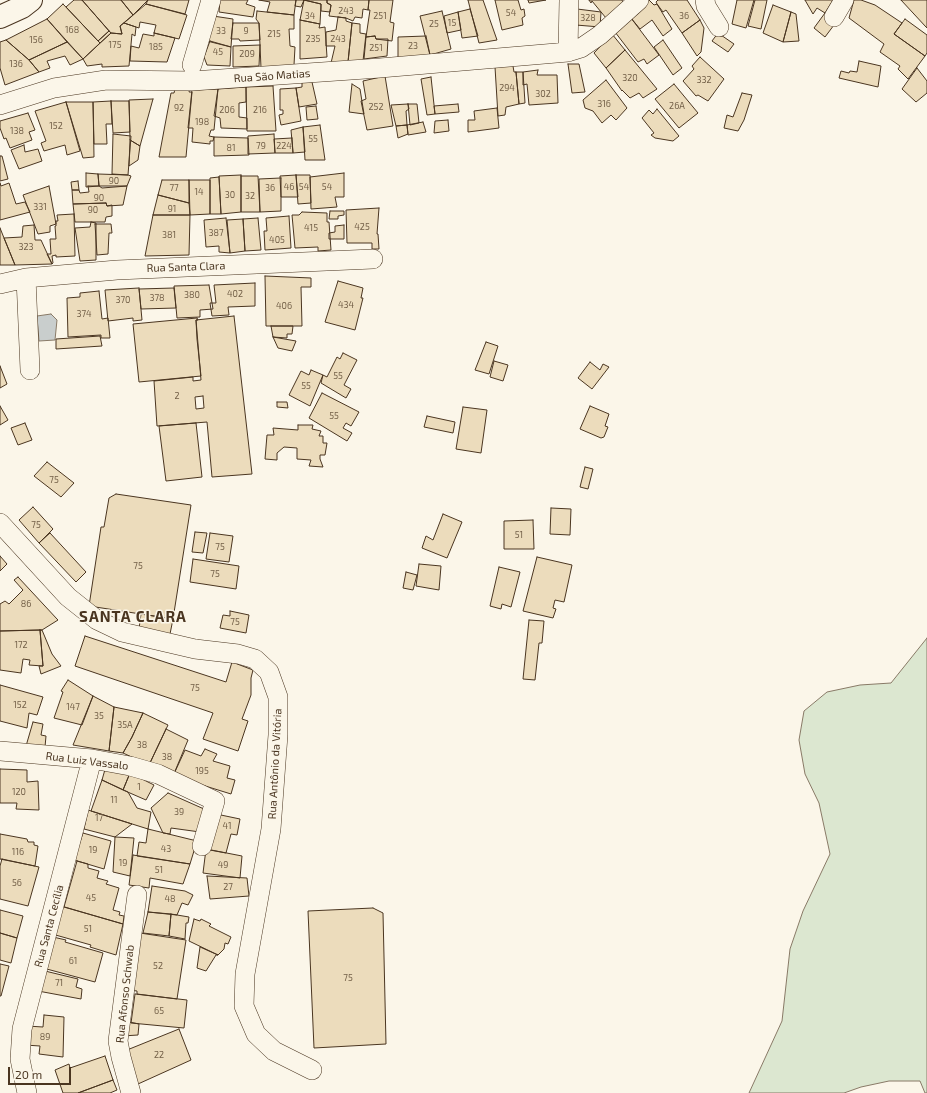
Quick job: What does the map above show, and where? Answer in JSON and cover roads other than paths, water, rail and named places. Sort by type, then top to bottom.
[{"type":"main road","points":[[0,16],[22,7],[31,0]]},
{"type":"street","points":[[192,64],[211,0]]},
{"type":"street","points":[[568,52],[569,0]]},
{"type":"street","name":"Rua São Matias","points":[[0,105],[54,88],[106,80],[192,81],[380,68],[568,52],[581,48],[600,35],[639,0]]},
{"type":"street","points":[[704,0],[719,27]]},
{"type":"street","points":[[834,17],[844,0]]},
{"type":"street","name":"Rua Santa Clara","points":[[0,284],[26,278],[117,270],[373,259]]},
{"type":"street","points":[[26,278],[30,370]]},
{"type":"street","name":"Rua Antônio da Vitória","points":[[0,523],[68,597],[97,620],[122,632],[188,647],[238,654],[254,659],[269,672],[278,697],[276,767],[271,829],[245,974],[244,1006],[256,1034],[274,1051],[312,1070]]},
{"type":"street","name":"Rua Luiz Vassalo","points":[[0,751],[92,759],[130,766],[158,774],[215,801],[202,846]]},
{"type":"street","name":"Rua Santa Cecília","points":[[28,1093],[20,1059],[22,1029],[92,759]]},
{"type":"street","name":"Rua Afonso Schwab","points":[[131,1093],[118,1041],[137,894]]},
{"type":"district","name":"SANTA CLARA","points":[[133,617]]}]
